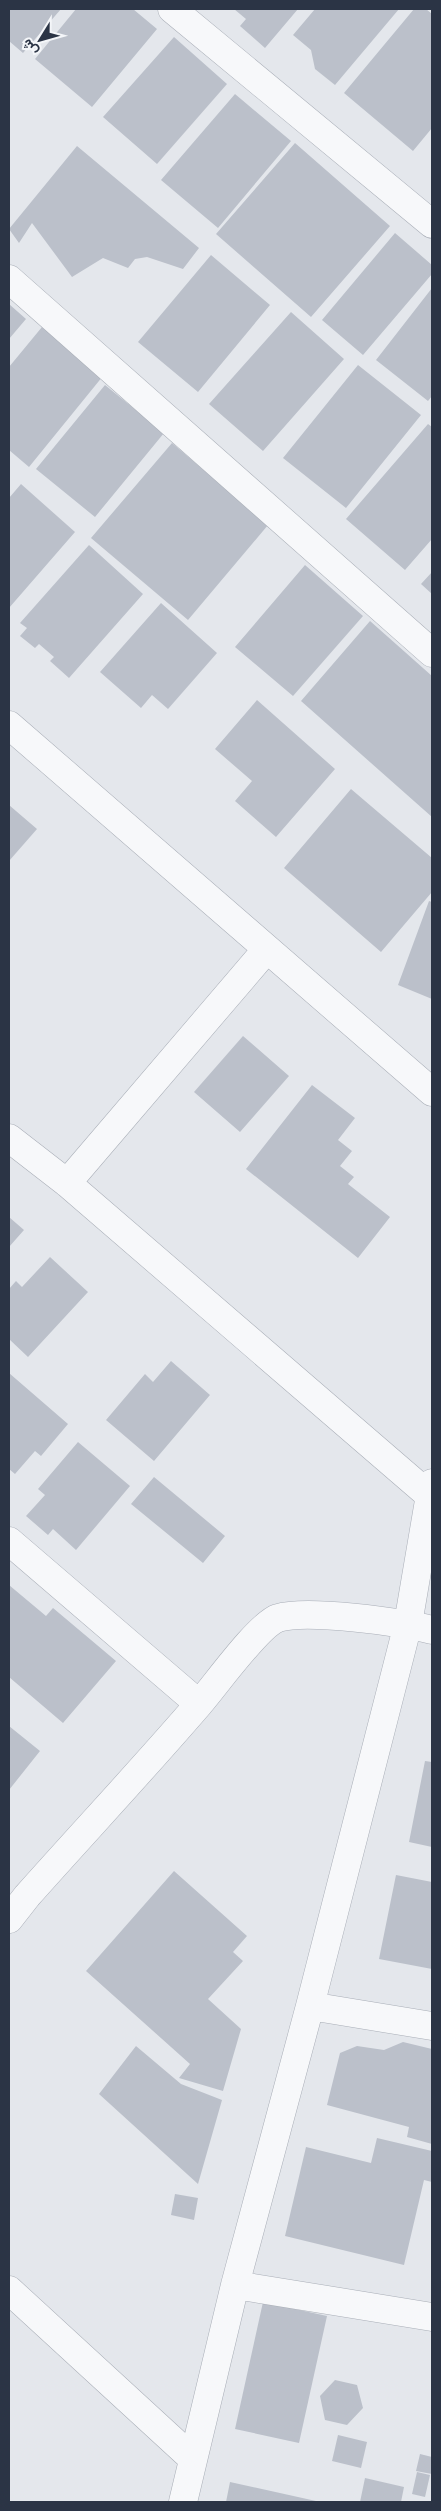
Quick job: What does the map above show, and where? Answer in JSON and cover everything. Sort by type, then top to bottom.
[{"type":"street","points":[[172,9],[432,224]]},
{"type":"street","points":[[9,279],[432,653]]},
{"type":"street","points":[[9,725],[432,1092]]},
{"type":"street","points":[[67,1183],[267,949]]},
{"type":"street","points":[[9,1138],[67,1183],[431,1490],[420,1627],[310,2006],[235,2285],[183,2502]]},
{"type":"street","points":[[9,1541],[199,1704]]},
{"type":"street","points":[[9,1919],[18,1888],[199,1704],[252,1640],[277,1618],[301,1615],[420,1627]]},
{"type":"street","points":[[310,2006],[432,2026]]},
{"type":"street","points":[[235,2285],[432,2317]]},
{"type":"street","points":[[9,2290],[193,2459]]},
{"type":"building","points":[[9,9],[61,9],[23,53],[9,41]]},
{"type":"building","points":[[76,9],[133,9],[157,29],[92,107],[35,59]]},
{"type":"building","points":[[234,9],[298,9],[265,48],[240,26],[246,19]]},
{"type":"building","points":[[315,9],[399,9],[335,85],[315,69],[311,50],[293,35]]},
{"type":"building","points":[[414,9],[426,9],[432,14],[432,128],[413,151],[344,93]]},
{"type":"building","points":[[174,37],[227,84],[157,164],[103,117]]},
{"type":"building","points":[[235,94],[291,141],[218,228],[161,180]]},
{"type":"building","points":[[295,143],[390,226],[311,317],[216,234]]},
{"type":"building","points":[[77,146],[199,248],[183,269],[147,257],[135,259],[128,268],[103,258],[72,277],[32,223],[19,243],[9,229]]},
{"type":"building","points":[[395,233],[432,265],[432,274],[363,355],[322,320]]},
{"type":"building","points":[[211,255],[270,305],[198,392],[138,342]]},
{"type":"building","points":[[432,288],[432,396],[428,401],[376,360]]},
{"type":"building","points":[[9,304],[26,319],[9,339]]},
{"type":"building","points":[[291,312],[344,359],[263,451],[209,404]]},
{"type":"building","points":[[42,327],[103,376],[29,467],[9,450],[9,367]]},
{"type":"building","points":[[358,365],[421,415],[346,508],[283,458]]},
{"type":"building","points":[[105,385],[164,433],[95,517],[36,469]]},
{"type":"building","points":[[428,424],[432,427],[432,539],[405,570],[346,519]]},
{"type":"building","points":[[172,443],[268,525],[188,620],[91,538]]},
{"type":"building","points":[[21,484],[75,532],[9,608],[9,498]]},
{"type":"building","points":[[89,545],[143,594],[69,678],[50,661],[54,657],[39,644],[35,648],[20,636],[27,628],[20,623]]},
{"type":"building","points":[[305,565],[363,616],[293,696],[235,647]]},
{"type":"building","points":[[432,572],[432,594],[421,584]]},
{"type":"building","points":[[161,603],[217,653],[168,709],[152,695],[141,708],[100,672]]},
{"type":"building","points":[[370,621],[432,676],[432,817],[301,701]]},
{"type":"building","points":[[257,700],[335,769],[276,837],[235,801],[252,781],[215,749]]},
{"type":"building","points":[[351,789],[432,858],[432,892],[381,952],[284,868]]},
{"type":"building","points":[[9,805],[37,829],[9,861]]},
{"type":"building","points":[[429,901],[432,902],[432,999],[398,985]]},
{"type":"building","points":[[243,1036],[289,1076],[240,1132],[194,1092]]},
{"type":"building","points":[[312,1085],[355,1118],[338,1140],[352,1151],[340,1166],[354,1177],[348,1184],[390,1217],[358,1258],[246,1169]]},
{"type":"building","points":[[9,1217],[24,1230],[9,1247]]},
{"type":"building","points":[[50,1257],[88,1292],[28,1357],[9,1339],[9,1289],[16,1281],[22,1287]]},
{"type":"building","points":[[171,1361],[210,1395],[154,1461],[106,1420],[145,1374],[153,1382]]},
{"type":"building","points":[[9,1373],[68,1424],[41,1456],[35,1451],[15,1474],[9,1469]]},
{"type":"building","points":[[78,1442],[130,1486],[76,1550],[53,1529],[48,1535],[26,1516],[45,1495],[38,1489]]},
{"type":"building","points":[[154,1477],[225,1536],[203,1563],[131,1504]]},
{"type":"building","points":[[9,1585],[46,1616],[53,1608],[116,1661],[63,1723],[9,1677]]},
{"type":"building","points":[[9,1726],[40,1751],[9,1790]]},
{"type":"building","points":[[425,1761],[432,1762],[432,1847],[409,1842]]},
{"type":"building","points":[[174,1871],[247,1936],[233,1952],[243,1961],[208,1999],[241,2029],[223,2091],[179,2078],[190,2064],[86,1971]]},
{"type":"building","points":[[396,1875],[432,1882],[432,1969],[379,1959]]},
{"type":"building","points":[[403,2042],[432,2049],[432,2144],[407,2137],[409,2127],[327,2105],[340,2053],[357,2046],[384,2050]]},
{"type":"building","points":[[136,2046],[181,2084],[222,2100],[198,2184],[99,2094]]},
{"type":"building","points":[[377,2138],[432,2151],[432,2182],[424,2180],[404,2265],[285,2236],[306,2147],[371,2163]]},
{"type":"building","points":[[175,2194],[198,2198],[194,2220],[171,2215]]},
{"type":"building","points":[[263,2302],[327,2316],[299,2443],[235,2429]]},
{"type":"building","points":[[335,2380],[357,2385],[363,2408],[347,2425],[325,2420],[320,2396]]},
{"type":"building","points":[[338,2435],[367,2442],[361,2468],[332,2461]]},
{"type":"building","points":[[420,2454],[432,2457],[432,2474],[416,2471]]},
{"type":"building","points":[[417,2472],[430,2475],[425,2497],[412,2494]]},
{"type":"building","points":[[365,2478],[404,2487],[401,2502],[360,2502]]},
{"type":"building","points":[[230,2482],[316,2501],[316,2502],[226,2502]]}]
